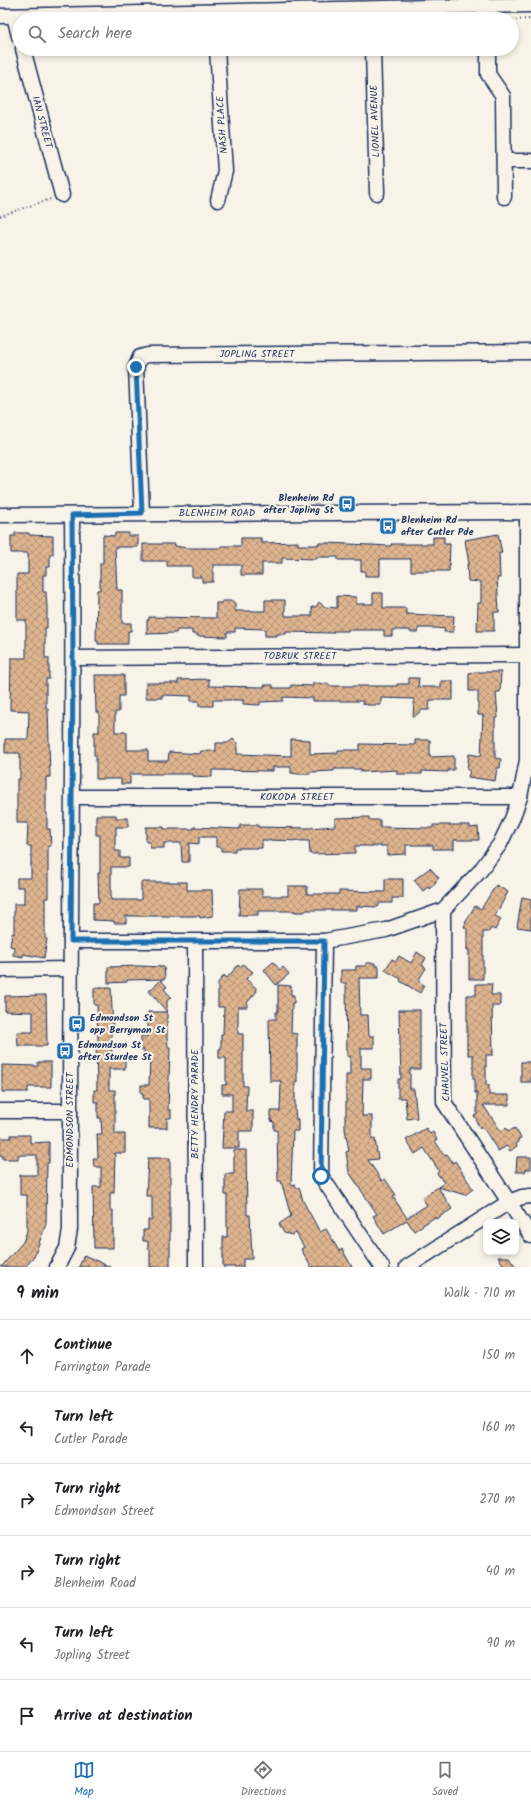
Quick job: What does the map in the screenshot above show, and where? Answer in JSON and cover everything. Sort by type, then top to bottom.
[{"type":"street","points":[[244,12],[303,4],[358,12]]},
{"type":"street","points":[[488,12],[531,5]]},
{"type":"street","name":"IAN STREET","points":[[24,56],[62,195]]},
{"type":"street","name":"NASH PLACE","points":[[217,56],[224,171],[218,200]]},
{"type":"street","name":"LIONEL AVENUE","points":[[373,56],[378,193]]},
{"type":"street","points":[[488,56],[488,74],[503,96],[504,197]]},
{"type":"street","points":[[504,161],[531,161]]},
{"type":"street","name":"JOPLING STREET","points":[[142,513],[136,367],[140,357],[148,355],[531,352]]},
{"type":"street","points":[[71,941],[324,941],[386,930],[443,910],[480,871],[500,844],[520,797],[527,760],[529,512]]},
{"type":"street","name":"BLENHEIM ROAD","points":[[0,515],[529,512]]},
{"type":"street","name":"EDMONDSON STREET","points":[[57,1267],[66,1248],[70,1229],[73,797],[72,515]]},
{"type":"street","name":"TOBRUK STREET","points":[[73,658],[528,655]]},
{"type":"street","name":"KOKODA STREET","points":[[73,797],[520,797]]},
{"type":"street","name":"CHAUVEL STREET","points":[[443,910],[444,1102],[531,1236]]},
{"type":"street","points":[[324,941],[321,1176],[382,1267]]},
{"type":"street","name":"BETTY HENDRY PARADE","points":[[194,942],[196,1267]]},
{"type":"street","points":[[0,970],[71,969]]},
{"type":"street","points":[[0,1111],[70,1111]]},
{"type":"street","points":[[407,1267],[509,1202],[522,1197],[531,1196]]},
{"type":"path","points":[[519,20],[531,19]]},
{"type":"path","points":[[0,216],[62,195]]},
{"type":"building","points":[[15,533],[53,536],[53,554],[50,554],[50,567],[46,567],[46,575],[43,575],[43,592],[46,592],[47,607],[45,658],[49,658],[49,679],[46,679],[46,708],[48,708],[50,777],[46,777],[46,813],[47,829],[50,829],[51,846],[48,846],[48,898],[45,898],[45,938],[47,939],[44,958],[23,954],[23,957],[13,955],[14,947],[10,946],[12,933],[14,934],[14,904],[24,904],[24,887],[17,887],[17,878],[31,878],[31,846],[27,846],[28,823],[17,823],[17,779],[20,779],[20,753],[5,753],[5,739],[28,739],[29,711],[10,710],[11,658],[26,658],[26,620],[17,620],[17,574],[28,574],[28,553],[11,553],[11,536],[15,536]]},
{"type":"building","points":[[115,533],[129,533],[129,536],[138,536],[138,547],[115,547],[117,590],[122,590],[122,623],[131,623],[131,631],[128,631],[128,644],[98,644],[98,641],[96,641],[97,590],[100,590],[100,563],[103,563],[103,535],[115,536]]},
{"type":"building","points":[[498,534],[502,553],[499,553],[500,578],[497,578],[499,612],[494,612],[494,631],[477,631],[478,603],[481,603],[481,582],[468,581],[467,564],[469,564],[465,540]]},
{"type":"building","points":[[433,537],[444,537],[444,544],[450,544],[449,571],[411,571],[411,559],[380,559],[380,576],[365,576],[365,571],[361,571],[361,560],[338,560],[338,557],[317,557],[317,559],[282,558],[282,563],[262,563],[262,575],[241,575],[241,565],[213,565],[213,582],[202,582],[202,577],[192,577],[192,566],[167,566],[167,561],[143,561],[143,544],[175,544],[175,546],[187,548],[221,548],[221,546],[241,546],[241,538],[261,538],[261,543],[298,542],[298,545],[318,545],[318,543],[327,543],[391,546],[391,544],[433,544]]},
{"type":"building","points":[[373,593],[383,593],[383,608],[406,608],[406,614],[454,616],[453,632],[444,632],[445,629],[418,628],[418,632],[410,632],[410,630],[392,630],[392,636],[384,636],[384,630],[348,630],[333,631],[333,633],[286,632],[286,634],[277,634],[277,636],[265,636],[265,629],[235,628],[235,632],[227,632],[227,637],[197,636],[198,634],[192,634],[192,630],[177,630],[176,633],[147,634],[147,620],[149,620],[149,617],[216,618],[216,603],[222,603],[222,601],[233,601],[233,603],[235,603],[235,611],[265,611],[265,600],[285,600],[285,616],[312,616],[312,607],[316,607],[319,602],[325,607],[337,608],[337,596],[356,597],[356,604],[373,604]]},
{"type":"building","points":[[501,672],[500,692],[496,692],[498,718],[495,718],[495,758],[501,759],[500,768],[497,768],[495,781],[468,777],[470,770],[467,770],[469,754],[481,756],[483,715],[478,715],[478,691],[469,691],[469,673]]},
{"type":"building","points":[[95,675],[124,675],[124,696],[119,696],[119,712],[115,712],[115,732],[127,732],[127,750],[148,750],[148,761],[168,761],[169,752],[200,754],[201,751],[216,751],[216,743],[228,743],[233,739],[237,743],[237,754],[291,756],[291,739],[310,740],[310,754],[338,753],[338,750],[360,750],[360,744],[415,745],[415,740],[430,740],[430,757],[454,756],[454,770],[448,770],[448,772],[422,771],[422,774],[397,774],[397,770],[361,772],[361,769],[334,769],[334,771],[298,774],[291,773],[291,767],[273,767],[273,771],[212,770],[212,777],[192,776],[192,774],[130,774],[130,784],[121,784],[121,779],[96,779],[94,732],[99,732],[99,712],[96,712]]},
{"type":"building","points":[[409,678],[419,678],[418,687],[441,687],[441,681],[453,681],[453,700],[430,700],[429,710],[422,710],[413,718],[414,699],[381,698],[381,705],[368,705],[363,704],[363,701],[313,701],[313,698],[283,697],[283,701],[260,702],[260,705],[243,704],[243,700],[213,700],[213,706],[199,706],[199,701],[191,701],[191,696],[162,695],[162,698],[146,698],[146,683],[178,683],[178,680],[209,679],[209,686],[264,687],[264,685],[273,685],[273,688],[291,688],[291,685],[313,686],[313,683],[329,684],[329,686],[397,686],[397,684],[409,684]]},
{"type":"building","points":[[96,815],[116,815],[116,818],[128,818],[128,827],[116,827],[115,851],[120,851],[120,858],[129,858],[129,867],[111,867],[111,900],[141,900],[141,882],[187,882],[187,890],[212,890],[213,916],[200,918],[200,916],[126,916],[126,923],[93,920],[93,903],[99,903],[98,873],[100,873],[100,835],[96,835]]},
{"type":"building","points":[[369,817],[369,820],[380,820],[380,827],[433,828],[433,825],[470,825],[470,828],[478,827],[479,840],[454,840],[454,849],[433,849],[433,845],[406,845],[406,854],[387,855],[387,846],[355,846],[355,853],[310,854],[309,841],[262,840],[262,848],[235,848],[235,851],[221,851],[221,847],[216,847],[216,837],[199,837],[199,844],[189,843],[189,862],[182,862],[181,843],[164,843],[164,848],[150,848],[150,842],[146,842],[146,827],[164,827],[164,829],[194,829],[194,827],[240,829],[240,825],[258,825],[258,827],[309,828],[335,826],[335,818]]},
{"type":"building","points":[[430,868],[439,878],[429,889],[428,887],[423,891],[414,880]]},
{"type":"building","points":[[385,879],[403,879],[403,898],[392,898],[392,903],[379,903],[379,906],[377,907],[357,906],[357,910],[307,910],[304,912],[258,911],[258,915],[239,915],[240,889],[262,889],[262,896],[288,896],[288,886],[307,886],[307,894],[339,894],[339,891],[385,892]]},
{"type":"building","points":[[496,885],[508,892],[495,916],[501,919],[495,930],[491,928],[489,932],[483,932],[483,979],[469,979],[469,950],[467,950],[467,929],[464,927],[465,922],[475,906],[481,909]]},
{"type":"building","points":[[522,897],[531,899],[531,929],[517,927]]},
{"type":"building","points":[[417,952],[426,958],[422,965],[426,968],[418,981],[424,985],[420,993],[400,981],[401,979],[385,970],[392,959],[396,961],[399,956],[411,963]]},
{"type":"building","points":[[273,962],[280,970],[283,967],[289,974],[276,985],[264,970]]},
{"type":"building","points":[[366,963],[375,963],[375,966],[379,966],[379,978],[359,978],[360,1015],[368,1015],[369,1036],[374,1036],[374,1048],[361,1048],[361,1068],[371,1068],[371,1079],[363,1079],[362,1116],[372,1116],[372,1139],[375,1139],[378,1159],[368,1160],[382,1181],[385,1179],[396,1195],[393,1197],[407,1218],[427,1205],[422,1198],[438,1187],[452,1209],[436,1219],[435,1217],[414,1231],[407,1220],[384,1234],[373,1216],[377,1214],[349,1172],[346,1152],[349,1151],[345,1129],[345,1115],[346,1075],[350,1075],[350,1056],[347,1056],[346,983],[341,983],[341,970],[356,970],[356,966],[366,966]]},
{"type":"building","points":[[243,964],[253,972],[246,979],[256,988],[257,991],[247,1003],[247,1007],[238,1007],[238,1034],[243,1034],[243,1086],[247,1086],[246,1111],[253,1111],[253,1131],[239,1131],[239,1148],[222,1148],[224,1111],[232,1111],[232,1094],[222,1094],[222,1085],[226,1085],[226,1058],[219,1058],[219,1049],[221,1049],[221,1034],[223,1034],[224,1007],[218,1007],[218,983],[224,975],[227,978],[238,965],[240,967]]},
{"type":"building","points":[[108,967],[164,967],[165,979],[127,980],[127,982],[108,983]]},
{"type":"building","points":[[161,980],[167,987],[164,989],[171,997],[167,1001],[167,1012],[149,991]]},
{"type":"building","points":[[476,984],[492,984],[491,995],[500,995],[500,1006],[492,1006],[493,1055],[486,1055],[486,1085],[489,1085],[489,1095],[509,1095],[509,1105],[483,1105],[501,1131],[506,1128],[509,1131],[515,1128],[521,1138],[518,1139],[519,1142],[516,1144],[517,1146],[510,1151],[507,1146],[498,1151],[486,1132],[482,1127],[480,1128],[474,1116],[477,1114],[477,1093],[475,1093],[475,1079],[473,1079],[473,1055],[468,1055],[467,1049],[467,995],[476,995]]},
{"type":"building","points":[[278,985],[291,986],[291,995],[294,995],[294,1003],[292,1003],[291,1033],[297,1034],[297,1082],[295,1081],[295,1111],[296,1119],[298,1119],[298,1131],[293,1131],[291,1185],[295,1184],[296,1188],[299,1187],[303,1201],[320,1232],[326,1229],[339,1251],[342,1249],[352,1267],[311,1267],[301,1249],[304,1247],[296,1233],[292,1235],[284,1233],[279,1224],[291,1216],[281,1181],[278,1181],[277,1130],[274,1130],[274,1122],[271,1121],[271,1111],[280,1111],[281,1081],[270,1081],[269,1019],[276,1019],[276,1012],[278,1012]]},
{"type":"building","points":[[94,988],[111,988],[113,1032],[111,1032],[112,1059],[125,1059],[125,1069],[109,1069],[109,1090],[115,1090],[115,1134],[125,1134],[125,1153],[115,1153],[114,1193],[110,1193],[110,1210],[113,1210],[113,1248],[94,1248],[93,1187],[101,1187],[101,1167],[94,1167],[93,1158],[98,1158],[97,1134],[102,1134],[101,1118],[98,1118],[98,1102],[94,1102],[94,1090],[97,1090],[96,1042],[98,1042],[97,1005],[94,1005]]},
{"type":"building","points":[[46,995],[47,1046],[18,1046],[17,1032],[33,1032],[33,1012],[5,1011],[5,996]]},
{"type":"building","points":[[399,1010],[420,1010],[420,1069],[410,1069],[410,1089],[414,1089],[417,1118],[407,1119],[405,1098],[398,1098],[398,1079],[401,1079]]},
{"type":"building","points":[[148,1012],[167,1012],[167,1036],[168,1047],[170,1047],[168,1110],[171,1110],[171,1118],[167,1118],[167,1128],[149,1128],[149,1099],[143,1099],[141,1085],[149,1085],[150,1055],[144,1055],[144,1050],[141,1050],[141,1036],[148,1036]]},
{"type":"building","points":[[38,1062],[51,1062],[51,1087],[28,1087],[28,1092],[2,1092],[2,1065],[38,1066]]},
{"type":"building","points":[[521,1062],[531,1062],[531,1082],[521,1082]]},
{"type":"building","points":[[426,1128],[430,1134],[433,1132],[437,1140],[435,1141],[445,1156],[447,1154],[453,1163],[455,1161],[473,1189],[465,1195],[438,1187],[444,1183],[437,1173],[439,1171],[424,1148],[415,1154],[406,1140]]},
{"type":"building","points":[[11,1135],[30,1135],[30,1143],[49,1142],[49,1163],[47,1163],[46,1224],[34,1257],[25,1267],[1,1267],[23,1242],[27,1231],[27,1195],[20,1195],[20,1175],[37,1175],[37,1155],[18,1155],[18,1159],[3,1159],[3,1156],[0,1156],[0,1138],[11,1138]]},
{"type":"building","points":[[234,1150],[246,1150],[247,1215],[250,1215],[252,1259],[243,1259],[243,1267],[223,1267],[223,1237],[227,1237],[227,1195],[225,1195],[225,1174],[234,1174]]},
{"type":"building","points":[[517,1157],[531,1157],[531,1169],[526,1169],[525,1172],[516,1172]]},
{"type":"building","points":[[148,1158],[170,1158],[170,1267],[150,1267],[150,1249],[148,1249],[148,1241],[143,1241],[143,1230],[148,1230],[148,1220],[152,1220],[152,1196],[146,1196]]},
{"type":"building","points":[[84,1255],[110,1267],[79,1267]]},
{"type":"building","points":[[498,1257],[509,1257],[516,1267],[505,1267]]},
{"type":"place","name":"Blenheim Rd after Jopling St","points":[[347,504]]},
{"type":"place","name":"Blenheim Rd after Cutler Pde","points":[[388,526]]},
{"type":"place","name":"Edmondson St opp Berryman St","points":[[77,1024]]},
{"type":"place","name":"Edmondson St after Sturdee St","points":[[65,1051]]},
{"type":"route","points":[[136,367],[142,513],[72,515],[73,797],[71,941],[324,941],[321,1176]]}]
